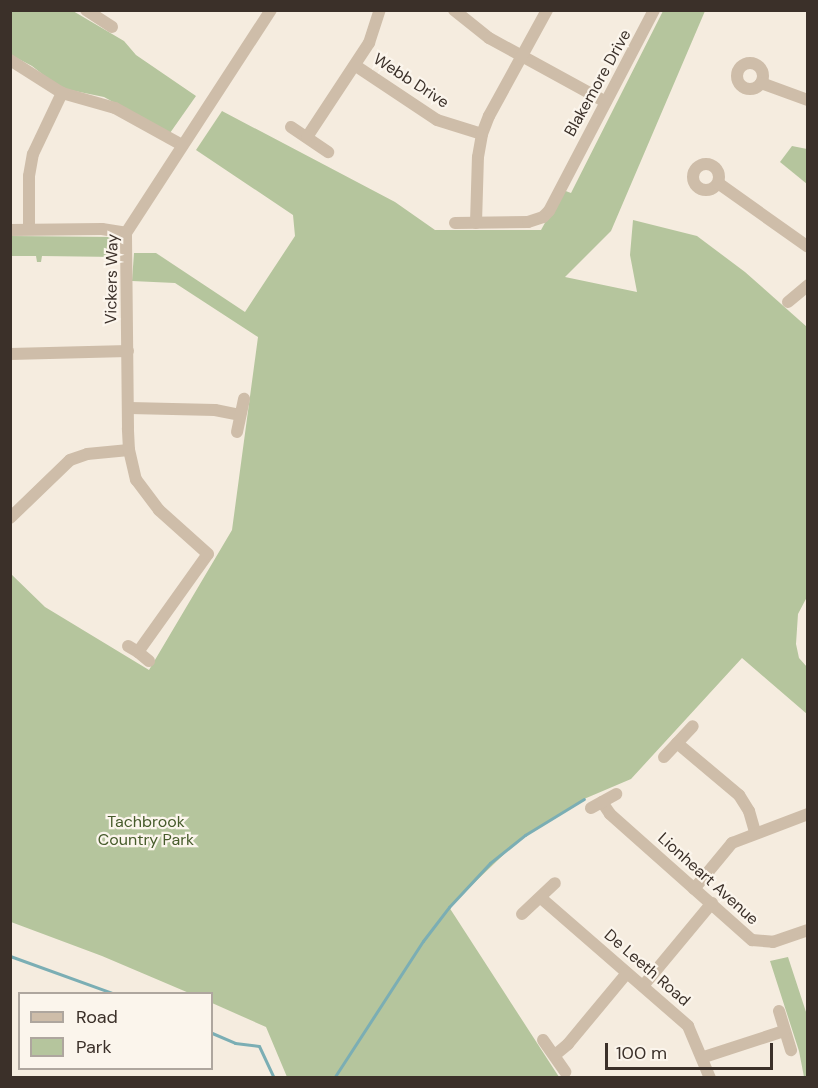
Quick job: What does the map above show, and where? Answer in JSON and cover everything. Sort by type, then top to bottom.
[{"type":"street","points":[[86,10],[100,14],[112,27]]},
{"type":"street","points":[[307,137],[356,66],[369,43],[380,10]]},
{"type":"street","points":[[454,10],[489,38],[606,102]]},
{"type":"street","points":[[455,223],[476,223],[478,157],[482,134],[489,116],[547,10]]},
{"type":"street","name":"Blakemore Drive","points":[[476,223],[521,223],[543,217],[549,211],[654,10]]},
{"type":"street","name":"Vickers Way","points":[[149,660],[133,649],[208,554],[159,510],[136,480],[129,450],[126,233],[267,12]]},
{"type":"street","points":[[10,60],[62,93],[115,108],[182,145]]},
{"type":"street","name":"Webb Drive","points":[[356,66],[437,120],[482,134]]},
{"type":"street","points":[[761,83],[807,100]]},
{"type":"street","points":[[29,229],[29,177],[33,154],[62,93]]},
{"type":"street","points":[[291,127],[328,152]]},
{"type":"street","points":[[718,183],[807,247]]},
{"type":"street","points":[[10,230],[102,229],[126,233]]},
{"type":"street","points":[[789,302],[807,285]]},
{"type":"street","points":[[10,354],[128,351]]},
{"type":"street","points":[[237,432],[244,399]]},
{"type":"street","points":[[130,408],[215,410],[240,415]]},
{"type":"street","points":[[10,518],[70,460],[87,454],[129,450]]},
{"type":"street","points":[[664,757],[693,726]]},
{"type":"street","points":[[677,743],[738,795],[749,810],[755,832]]},
{"type":"street","name":"Lionheart Avenue","points":[[616,794],[596,805],[610,814],[712,903],[746,936],[759,943],[773,942],[807,930]]},
{"type":"street","points":[[694,889],[732,843],[755,832],[807,814]]},
{"type":"street","points":[[522,914],[555,883]]},
{"type":"street","name":"De Leeth Road","points":[[541,898],[688,1026],[704,1058],[710,1077]]},
{"type":"street","points":[[644,986],[712,903]]},
{"type":"street","points":[[555,1055],[568,1044],[627,973]]},
{"type":"street","points":[[779,1011],[791,1050]]},
{"type":"street","points":[[704,1058],[784,1031]]},
{"type":"street","points":[[543,1040],[566,1072]]},
{"type":"green space","points":[[10,11],[73,11],[124,41],[136,55],[196,96],[170,133],[104,97],[60,88],[32,66],[11,55]]},
{"type":"green space","name":"Tachbrook Country Park","points":[[663,11],[705,11],[611,231],[565,277],[637,292],[630,255],[633,220],[697,236],[745,272],[807,327],[808,595],[798,614],[796,644],[799,658],[807,667],[807,714],[742,658],[631,779],[584,799],[522,837],[449,907],[559,1077],[287,1077],[266,1027],[213,1003],[213,992],[187,992],[102,956],[11,922],[10,573],[45,607],[149,670],[232,530],[258,337],[175,283],[132,281],[134,253],[156,253],[245,312],[295,236],[293,215],[196,150],[222,111],[395,202],[435,230],[541,230],[563,190],[571,193]]},
{"type":"green space","points":[[792,146],[807,149],[807,184],[780,162]]},
{"type":"green space","points":[[10,236],[116,237],[117,257],[42,256],[41,262],[37,262],[36,256],[11,256]]},
{"type":"green space","points":[[788,957],[807,1015],[807,1077],[804,1077],[799,1051],[770,961]]},
{"type":"waterway","points":[[334,1078],[423,941],[449,907],[490,863],[525,835],[584,799]]},
{"type":"waterway","points":[[10,956],[109,992]]},
{"type":"waterway","points":[[213,1033],[235,1043],[259,1046],[274,1078]]}]
